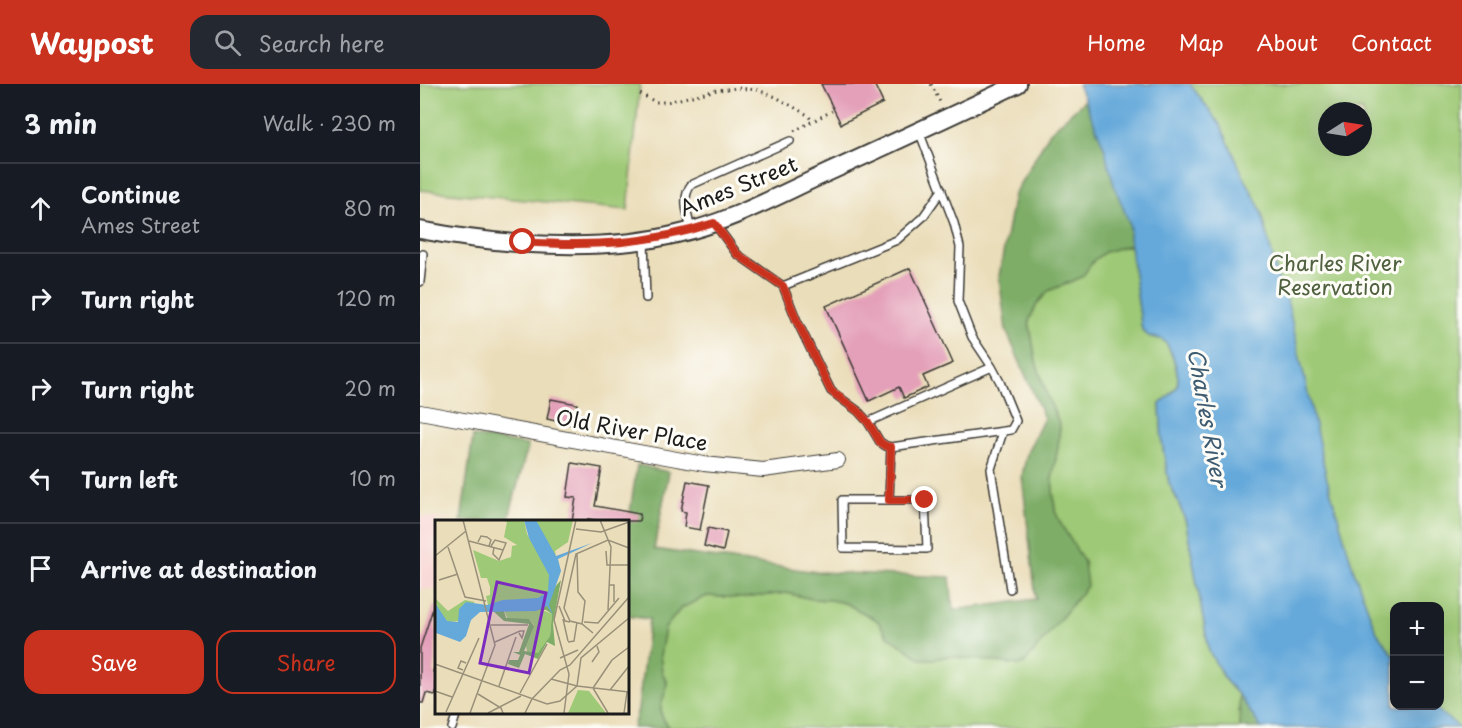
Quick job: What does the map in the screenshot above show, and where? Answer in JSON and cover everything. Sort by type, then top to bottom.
[{"type":"street","name":"Ames Street","points":[[420,230],[553,244],[624,243],[691,231],[745,211],[1018,84]]},
{"type":"street","name":"Old River Place","points":[[420,412],[704,464],[763,470],[838,460]]},
{"type":"lane","points":[[714,223],[737,254],[783,286],[797,321],[831,391],[858,411],[880,442],[891,447],[1011,430],[1016,421],[993,367],[972,337],[958,301],[960,248],[954,223],[920,131]]},
{"type":"lane","points":[[691,231],[686,203],[687,189],[691,185],[790,141]]},
{"type":"lane","points":[[783,286],[897,240],[923,217],[942,190]]},
{"type":"lane","points":[[644,240],[646,298]]},
{"type":"lane","points":[[420,282],[423,254]]},
{"type":"lane","points":[[868,422],[993,367]]},
{"type":"lane","points":[[1003,432],[991,469],[1010,589]]},
{"type":"lane","points":[[889,500],[891,447]]},
{"type":"lane","points":[[842,500],[889,500],[925,500],[927,549],[843,548],[842,500]]},
{"type":"lane","points":[[452,728],[456,713]]},
{"type":"path","points":[[931,84],[947,118]]},
{"type":"path","points":[[640,94],[656,102],[667,102],[717,90],[738,88],[758,90],[804,112],[812,121]]},
{"type":"path","points":[[790,141],[792,131],[832,111]]},
{"type":"shaded area","points":[[420,516],[446,520],[435,520],[435,590],[420,589]]},
{"type":"green space","points":[[420,84],[640,84],[628,210],[420,190]]},
{"type":"green space","name":"Charles River Reservation","points":[[1139,84],[1462,84],[1462,728],[1366,728]]},
{"type":"green space","points":[[1100,99],[1174,330],[1262,728],[1240,728],[1239,695],[1226,681],[1209,651],[1186,522],[1169,483],[1162,442],[1160,404],[1177,386],[1176,369],[1166,343],[1161,339],[1148,336],[1142,330],[1130,245],[1105,252],[1094,260],[1082,277],[1048,291],[1037,304],[1029,321],[1036,362],[1060,426],[1052,479],[1055,511],[1084,562],[1087,586],[1024,664],[948,656],[921,659],[887,635],[877,620],[845,603],[786,593],[742,598],[707,596],[681,608],[665,628],[660,655],[662,672],[667,682],[661,711],[670,728],[633,728],[638,709],[649,619],[628,616],[628,526],[637,465],[669,472],[654,549],[817,572],[950,577],[953,610],[1036,599],[1022,476],[1027,453],[1044,418],[1006,330],[999,276],[1014,194],[1050,132],[1085,100]]},
{"type":"green space","points":[[1130,245],[1149,336],[1167,343],[1178,377],[1177,386],[1169,396],[1162,442],[1169,483],[1186,522],[1198,585],[1226,681],[1239,695],[1240,728],[670,728],[661,711],[667,682],[662,672],[660,655],[665,628],[681,608],[707,596],[742,598],[786,593],[845,603],[877,620],[887,635],[921,659],[948,656],[1024,664],[1086,586],[1055,511],[1052,479],[1060,426],[1036,362],[1029,321],[1037,304],[1048,291],[1082,277],[1094,260],[1105,252]]},
{"type":"green space","points":[[473,436],[528,445],[508,520],[461,520]]},
{"type":"water","name":"Charles River","points":[[1078,84],[1190,84],[1221,126],[1261,210],[1278,279],[1286,295],[1327,479],[1354,571],[1376,631],[1390,650],[1390,710],[1438,710],[1461,728],[1261,728],[1239,695],[1226,681],[1209,651],[1186,522],[1169,483],[1162,442],[1160,404],[1177,386],[1176,369],[1166,343],[1161,339],[1148,336],[1142,330],[1129,238],[1130,225],[1114,185],[1104,147]]},
{"type":"building","points":[[821,84],[874,84],[883,103],[841,124]]},
{"type":"building","points":[[910,268],[953,363],[923,376],[928,387],[904,398],[899,387],[869,401],[826,306]]},
{"type":"building","points":[[551,399],[577,404],[573,425],[547,419]]},
{"type":"building","points":[[572,463],[602,468],[595,506],[640,514],[639,521],[572,520],[576,498],[567,497]]},
{"type":"building","points":[[687,481],[709,485],[700,530],[684,527],[686,512],[681,511]]},
{"type":"building","points":[[708,528],[727,532],[723,551],[704,546]]},
{"type":"building","points":[[434,605],[435,695],[426,693],[423,703],[420,703],[420,648]]},
{"type":"route","points":[[523,242],[624,243],[691,231],[714,223],[737,254],[783,286],[797,321],[831,391],[858,411],[880,442],[891,447],[889,500],[925,500]]}]
